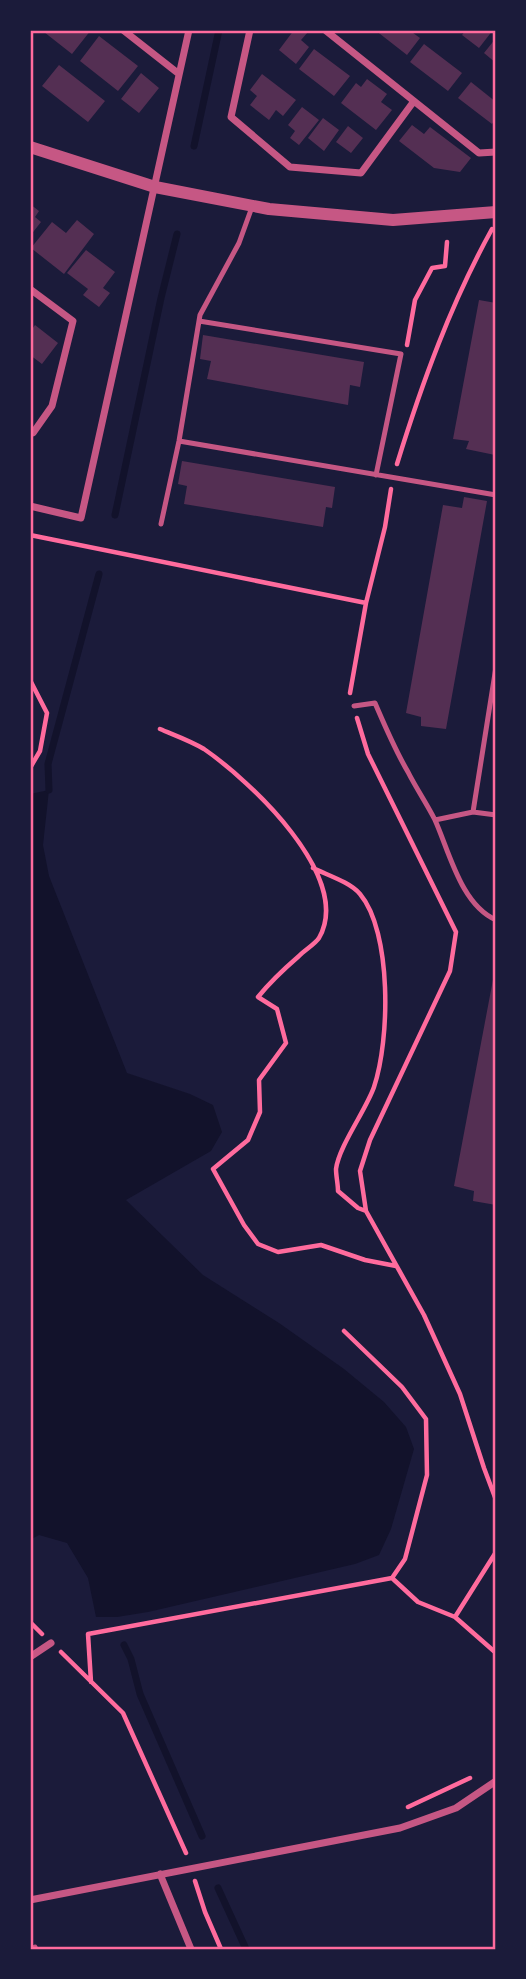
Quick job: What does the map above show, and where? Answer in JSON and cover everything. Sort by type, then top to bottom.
[{"type":"street","points":[[123,30],[179,74]]},
{"type":"street","points":[[30,506],[81,518],[189,30]]},
{"type":"street","points":[[250,30],[231,117],[290,167],[361,173],[414,101]]},
{"type":"street","points":[[325,30],[479,153],[496,152]]},
{"type":"street","points":[[30,147],[155,187],[253,206],[393,219],[496,212]]},
{"type":"street","points":[[30,289],[73,321],[52,406],[33,433],[30,433]]},
{"type":"street","points":[[30,1657],[51,1643]]},
{"type":"street","points":[[30,1900],[400,1828],[456,1808],[496,1781]]},
{"type":"street","points":[[160,1874],[191,1949]]},
{"type":"lane","points":[[161,524],[179,441],[199,321],[239,243],[253,206]]},
{"type":"lane","points":[[199,321],[401,354],[376,475]]},
{"type":"lane","points":[[179,441],[496,495]]},
{"type":"lane","points":[[473,812],[496,667]]},
{"type":"lane","points":[[354,706],[375,703],[406,770],[435,820],[451,863],[472,898],[487,916],[496,920]]},
{"type":"lane","points":[[435,820],[473,812],[496,815]]},
{"type":"path","points":[[496,221],[465,278],[415,406],[392,478],[385,527],[366,603],[349,690],[368,754],[456,932],[450,971],[370,1140],[363,1161],[360,1171],[366,1211],[424,1315],[460,1394],[496,1500]]},
{"type":"path","points":[[401,354],[407,345],[415,300],[432,268],[444,266],[447,242]]},
{"type":"path","points":[[30,535],[366,603]]},
{"type":"path","points":[[30,680],[47,713],[40,751],[30,768]]},
{"type":"path","points":[[160,729],[202,748],[236,774],[282,818],[305,851],[322,886],[327,913],[318,939],[272,980],[258,998],[277,1009],[286,1043],[259,1080],[260,1112],[248,1140],[213,1170],[258,1244],[278,1252],[321,1245],[365,1260],[397,1266]]},
{"type":"path","points":[[313,867],[358,891],[371,909],[381,940],[384,980],[383,1037],[374,1086],[336,1168],[338,1191],[358,1208],[366,1211]]},
{"type":"path","points":[[91,1682],[88,1634],[392,1578],[405,1559],[427,1475],[426,1419],[402,1387],[344,1331]]},
{"type":"path","points":[[455,1617],[496,1552]]},
{"type":"path","points":[[392,1578],[418,1602],[455,1617],[496,1653]]},
{"type":"path","points":[[30,1622],[123,1713],[186,1853]]},
{"type":"path","points":[[405,1808],[475,1776]]},
{"type":"path","points":[[195,1880],[221,1949]]},
{"type":"shaded area","points":[[49,790],[43,845],[49,876],[127,1073],[190,1094],[213,1105],[222,1132],[211,1151],[126,1200],[203,1275],[279,1323],[344,1369],[384,1402],[406,1427],[414,1449],[391,1529],[379,1555],[355,1564],[148,1612],[96,1617],[88,1578],[67,1543],[39,1535],[30,1540],[30,794]]},
{"type":"building","points":[[91,30],[72,54],[44,32]]},
{"type":"building","points":[[294,30],[308,32],[301,40],[309,47],[296,64],[279,50]]},
{"type":"building","points":[[375,30],[409,30],[420,38],[407,55]]},
{"type":"building","points":[[466,30],[493,30],[479,48],[462,35]]},
{"type":"building","points":[[99,36],[138,66],[118,91],[80,61]]},
{"type":"building","points":[[496,38],[496,63],[484,53]]},
{"type":"building","points":[[424,44],[462,73],[448,91],[410,62]]},
{"type":"building","points":[[314,49],[350,76],[334,96],[299,69]]},
{"type":"building","points":[[59,65],[105,101],[88,122],[42,86]]},
{"type":"building","points":[[141,73],[159,88],[139,113],[121,99]]},
{"type":"building","points":[[262,74],[296,100],[283,116],[276,110],[269,120],[250,105],[257,96],[250,90]]},
{"type":"building","points":[[367,79],[387,94],[381,102],[392,110],[376,130],[341,103],[356,83],[361,87]]},
{"type":"building","points":[[471,82],[496,102],[496,118],[492,124],[458,98]]},
{"type":"building","points":[[302,107],[319,120],[299,145],[290,138],[295,131],[288,125]]},
{"type":"building","points":[[323,118],[339,130],[324,151],[308,138]]},
{"type":"building","points":[[412,125],[424,134],[430,127],[471,158],[460,172],[434,168],[399,141]]},
{"type":"building","points":[[348,126],[363,138],[351,153],[336,142]]},
{"type":"building","points":[[30,204],[39,211],[35,217],[41,222],[30,236]]},
{"type":"building","points":[[77,220],[94,234],[64,274],[31,248],[52,222],[66,233]]},
{"type":"building","points":[[86,250],[115,272],[103,288],[110,293],[99,307],[83,295],[88,289],[67,273]]},
{"type":"building","points":[[479,300],[496,303],[495,455],[466,449],[469,441],[453,439]]},
{"type":"building","points":[[35,325],[58,343],[42,364],[30,355],[30,332]]},
{"type":"building","points":[[203,335],[364,362],[360,387],[350,385],[348,405],[207,379],[211,361],[200,359]]},
{"type":"building","points":[[182,461],[335,487],[332,508],[326,507],[323,527],[184,504],[187,486],[178,484]]},
{"type":"building","points":[[464,497],[487,501],[446,729],[421,726],[421,717],[406,713],[443,505],[462,508]]},
{"type":"building","points":[[495,969],[496,1205],[473,1201],[474,1191],[454,1186]]},
{"type":"waterway","points":[[194,146],[219,30]]},
{"type":"waterway","points":[[115,515],[177,234]]},
{"type":"waterway","points":[[49,790],[48,764],[99,574]]},
{"type":"waterway","points":[[124,1645],[131,1659],[140,1694],[202,1836]]},
{"type":"waterway","points":[[218,1888],[246,1949]]}]
